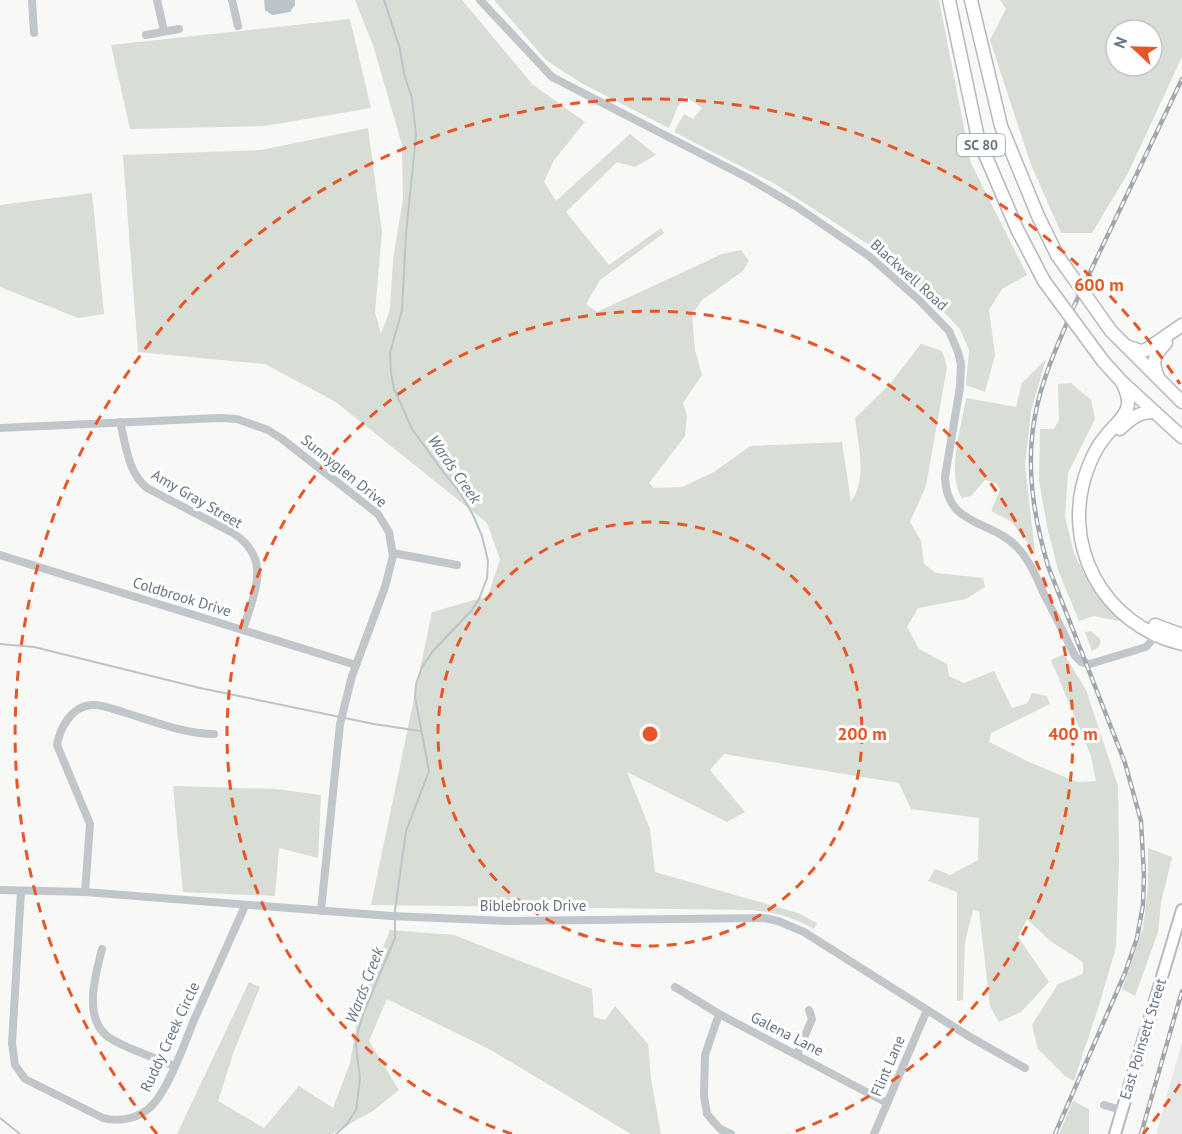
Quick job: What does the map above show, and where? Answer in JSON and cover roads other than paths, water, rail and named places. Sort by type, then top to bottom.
[{"type":"main road","name":"SC 80","points":[[949,0],[978,138],[1017,229],[1044,280],[1103,361],[1122,382],[1182,436]]},
{"type":"main road","name":"SC 80","points":[[972,0],[1001,126],[1038,216],[1057,255],[1123,345],[1182,402]]},
{"type":"main road","points":[[1123,345],[1141,351],[1146,350],[1182,325]]},
{"type":"main road","points":[[1160,381],[1154,367],[1155,354],[1165,343],[1182,332]]},
{"type":"main road","points":[[1122,382],[1128,397],[1128,406],[1104,438],[1089,464],[1080,497],[1079,526],[1089,567],[1101,591],[1125,616],[1182,644]]},
{"type":"main road","points":[[1154,412],[1142,412],[1135,416],[1107,445],[1093,472],[1087,494],[1085,520],[1088,543],[1110,590],[1131,611],[1159,631],[1182,635]]},
{"type":"main road","name":"East Poinsett Street","points":[[1114,1134],[1182,910]]},
{"type":"street","points":[[32,0],[34,33]]},
{"type":"street","points":[[157,0],[164,32]]},
{"type":"street","points":[[232,0],[238,26]]},
{"type":"street","name":"Blackwell Road","points":[[480,0],[552,77],[750,179],[797,207],[869,256],[918,298],[948,331],[961,364],[960,387],[945,477],[947,492],[954,506],[965,517],[1008,540],[1019,549],[1075,656],[1081,662],[1090,664],[1136,651],[1146,647],[1159,631]]},
{"type":"street","points":[[146,35],[178,29]]},
{"type":"street","name":"Sunnyglen Drive","points":[[0,428],[237,419],[268,430],[282,439],[378,514],[389,532],[393,553],[385,587],[345,699],[336,748],[321,911]]},
{"type":"street","name":"Amy Gray Street","points":[[120,423],[133,470],[141,483],[232,533],[248,546],[254,555],[257,564],[257,580],[243,630]]},
{"type":"street","points":[[393,553],[457,566]]},
{"type":"street","name":"Coldbrook Drive","points":[[0,555],[356,665]]},
{"type":"street","points":[[85,892],[90,824],[57,745],[59,733],[68,719],[80,708],[99,705],[197,734],[214,734]]},
{"type":"street","name":"Biblebrook Drive","points":[[0,890],[85,892],[245,906],[508,921],[764,918],[778,921],[804,933],[988,1048],[1025,1068]]},
{"type":"street","name":"Ruddy Creek Circle","points":[[21,891],[12,1043],[15,1065],[24,1079],[103,1118],[116,1120],[148,1110],[158,1099],[245,906]]},
{"type":"street","points":[[102,949],[95,974],[93,1004],[96,1019],[102,1030],[111,1039],[174,1066]]},
{"type":"street","name":"Galena Lane","points":[[675,987],[719,1014],[887,1103]]},
{"type":"street","points":[[797,1054],[812,1019],[808,1010]]},
{"type":"street","name":"Flint Lane","points":[[874,1134],[927,1010]]},
{"type":"street","points":[[719,1014],[705,1054],[704,1096],[707,1114],[720,1129],[731,1134]]},
{"type":"street","points":[[1104,1105],[1121,1110]]},
{"type":"waterway","name":"Wards Creek","points":[[336,1134],[347,1124],[356,1110],[360,1079],[356,1046],[358,1031],[395,938],[395,910],[406,831],[429,771],[415,697],[416,684],[422,667],[433,651],[472,610],[479,599],[487,578],[488,561],[482,536],[473,515],[461,494],[412,429],[394,389],[390,353],[402,310],[406,233],[416,136],[412,98],[404,74],[400,49],[384,0]]},
{"type":"waterway","points":[[0,644],[34,647],[200,688],[374,724],[420,731]]},
{"type":"waterway","points":[[0,1118],[20,1134]]},
{"type":"railway","points":[[1055,1134],[1125,973],[1137,938],[1143,905],[1144,875],[1141,821],[1125,763],[1048,566],[1038,528],[1032,489],[1033,430],[1043,384],[1074,306],[1182,79]]},
{"type":"railway","points":[[1141,1134],[1182,991]]}]
